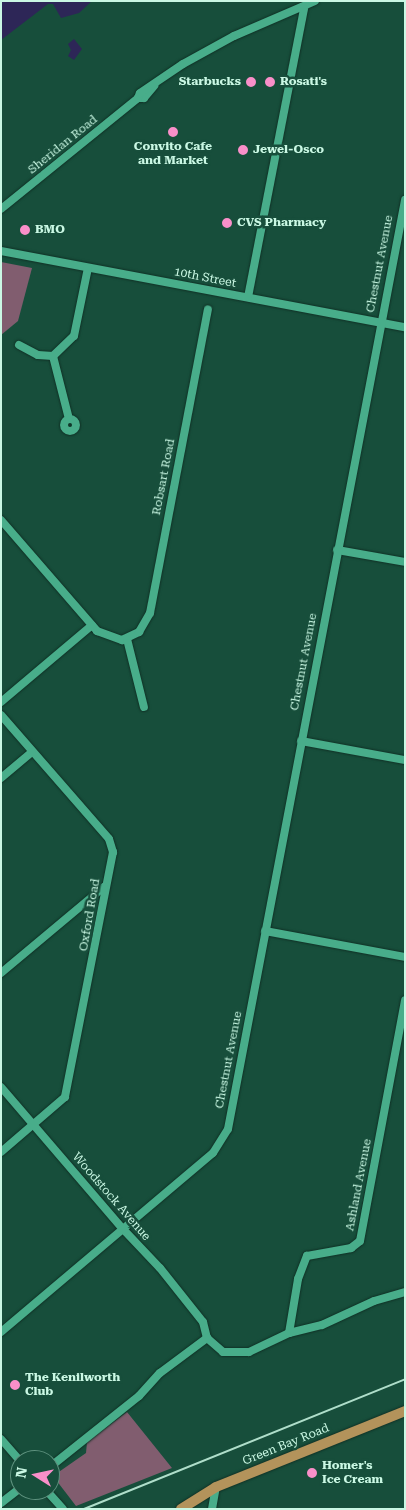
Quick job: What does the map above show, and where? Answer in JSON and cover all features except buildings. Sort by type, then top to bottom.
[{"type":"main road","name":"Green Bay Road","points":[[181,1509],[216,1487],[405,1411]]},
{"type":"street","name":"Sheridan Road","points":[[1,209],[138,98],[144,98],[154,86],[204,51],[304,8],[315,1]]},
{"type":"street","points":[[248,298],[304,8]]},
{"type":"street","name":"Chestnut Avenue","points":[[122,1228],[213,1154],[228,1129],[380,322],[405,200]]},
{"type":"street","name":"10th Street","points":[[1,251],[405,327]]},
{"type":"street","points":[[19,345],[38,355],[53,356],[74,336],[88,268]]},
{"type":"street","name":"Robsart Road","points":[[127,639],[144,628],[149,616],[208,310]]},
{"type":"street","points":[[53,356],[69,419]]},
{"type":"street","points":[[1,520],[92,625],[108,638],[127,639],[144,707]]},
{"type":"street","points":[[337,550],[405,562]]},
{"type":"street","points":[[1,702],[92,625]]},
{"type":"street","name":"Oxford Road","points":[[1,715],[109,838],[112,861],[104,887],[100,930],[65,1097],[33,1125]]},
{"type":"street","points":[[301,741],[405,760]]},
{"type":"street","points":[[1,778],[32,752]]},
{"type":"street","points":[[1,973],[104,887]]},
{"type":"street","points":[[265,931],[405,956]]},
{"type":"street","name":"Ashland Avenue","points":[[289,1333],[298,1279],[307,1256],[351,1248],[360,1241],[405,1000]]},
{"type":"street","name":"Woodstock Avenue","points":[[1,1087],[122,1228],[160,1268],[203,1322],[207,1338]]},
{"type":"street","points":[[1,1152],[33,1125]]},
{"type":"street","points":[[1,1332],[122,1228]]},
{"type":"street","points":[[60,1459],[139,1396],[160,1373],[207,1338],[218,1349],[235,1354],[249,1352],[289,1333],[322,1325],[374,1301],[405,1292]]},
{"type":"street","points":[[1,1439],[10,1450]]},
{"type":"street","points":[[212,1509],[216,1487]]},
{"type":"shaded area","points":[[1,1],[92,1],[79,13],[61,18],[53,4],[48,4],[1,40]]},
{"type":"shaded area","points":[[74,39],[82,49],[74,60],[68,56],[71,50],[68,44]]},
{"type":"shaded area","points":[[1,262],[32,268],[18,321],[1,335]]},
{"type":"shaded area","points":[[127,1412],[172,1468],[76,1506],[60,1485],[60,1471],[86,1453],[87,1442]]},
{"type":"railway","points":[[84,1509],[405,1379]]},
{"type":"place","name":"Starbucks","points":[[251,82]]},
{"type":"place","name":"Rosati's","points":[[270,82]]},
{"type":"place","name":"Convito Cafe and Market","points":[[173,132]]},
{"type":"place","name":"Jewel-Osco","points":[[243,150]]},
{"type":"place","name":"CVS Pharmacy","points":[[227,223]]},
{"type":"place","name":"BMO","points":[[25,230]]},
{"type":"place","name":"The Kenilworth Club","points":[[15,1385]]},
{"type":"place","name":"Homer's Ice Cream","points":[[312,1473]]}]
